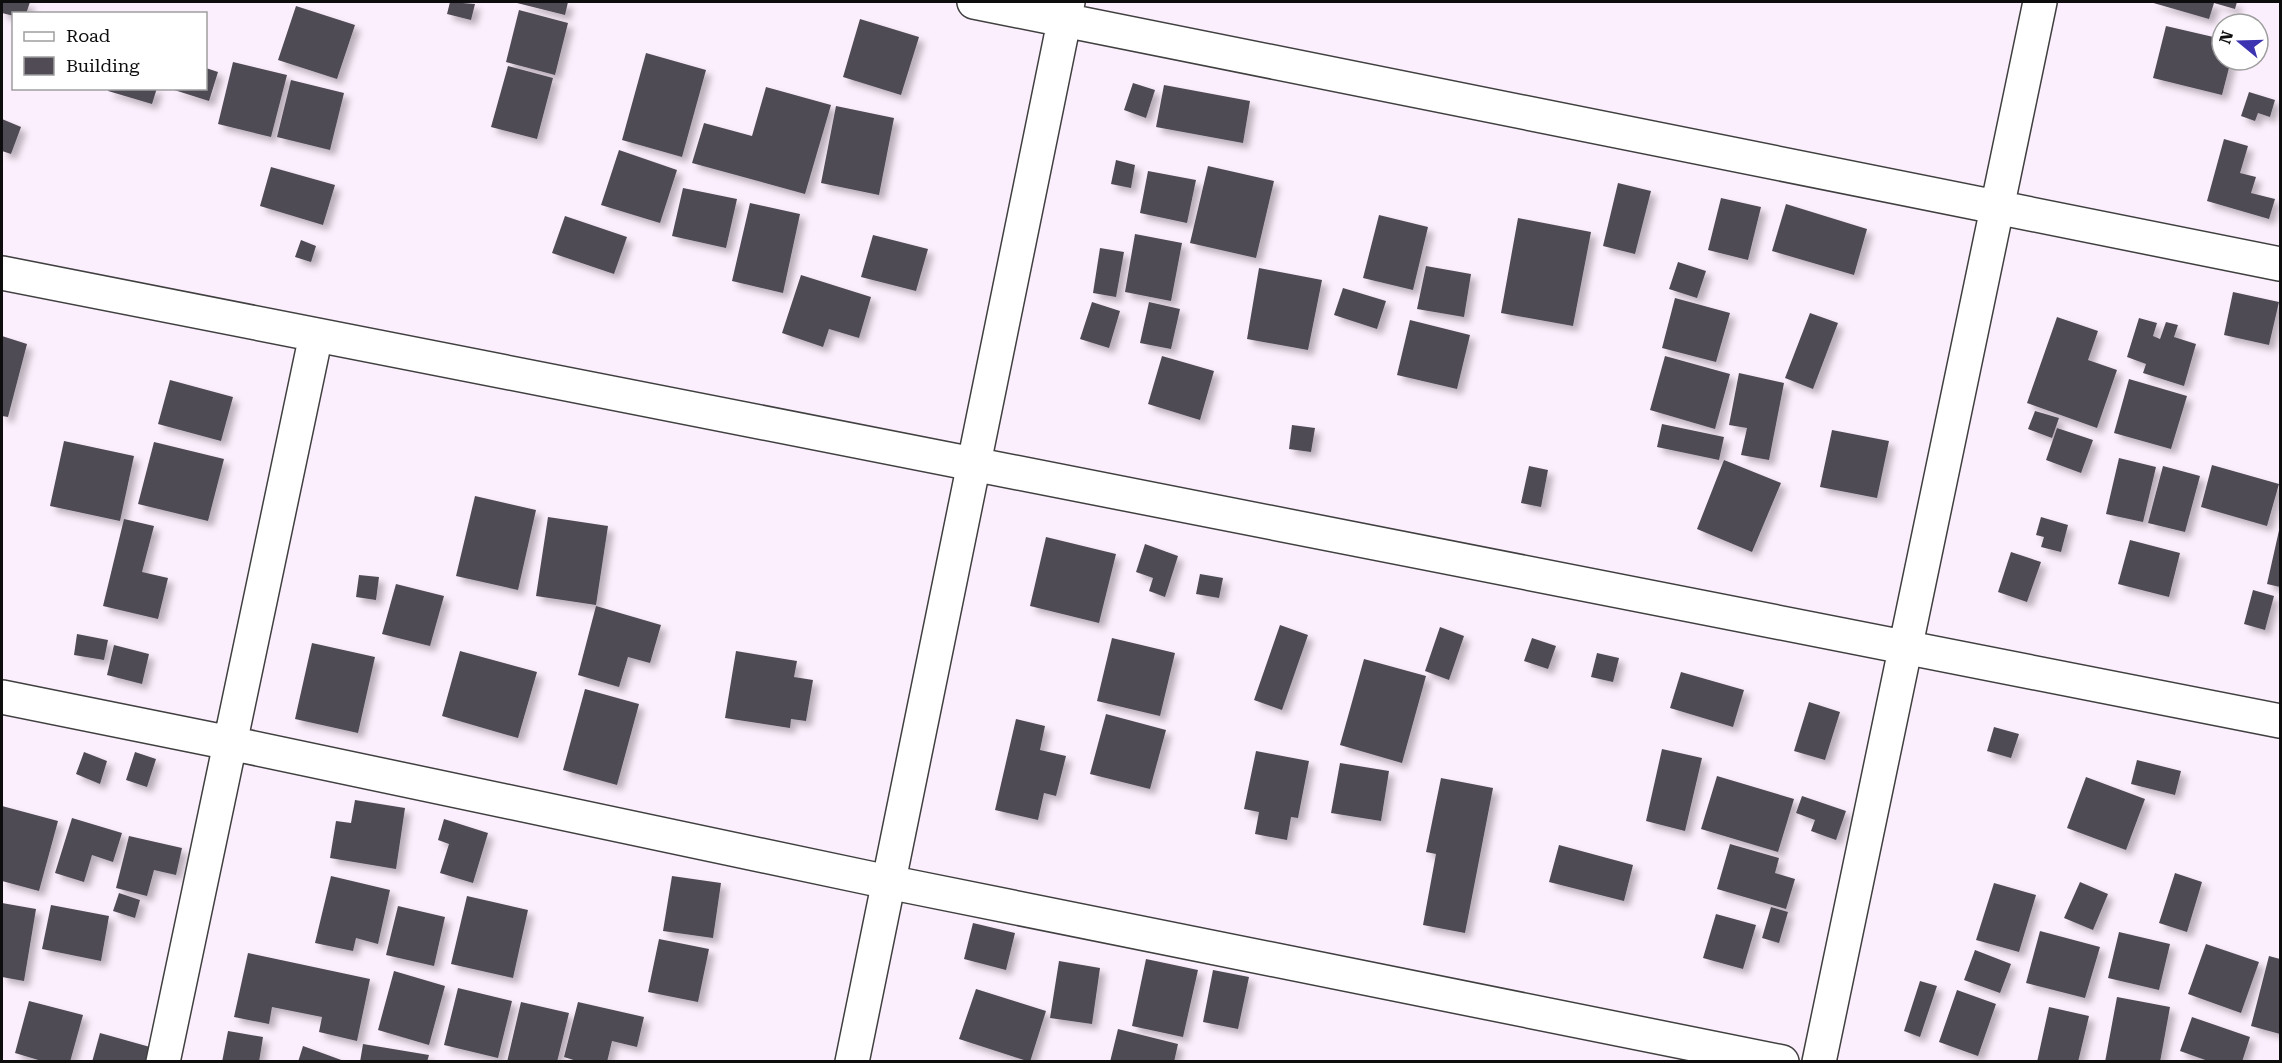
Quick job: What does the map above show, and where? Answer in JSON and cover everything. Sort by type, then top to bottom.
[{"type":"street","points":[[974,2],[1066,10],[1997,207],[2280,264]]},
{"type":"street","points":[[1819,1062],[2040,2]]},
{"type":"street","points":[[852,1062],[1066,10]]},
{"type":"street","points":[[2,273],[2280,721]]},
{"type":"street","points":[[163,1062],[316,335]]},
{"type":"street","points":[[2,697],[230,742],[888,882],[1782,1062]]},
{"type":"building","points":[[2,2],[30,2],[27,12],[12,12],[12,16],[2,13]]},
{"type":"building","points":[[450,2],[475,4],[471,20],[447,14]]},
{"type":"building","points":[[513,2],[568,2],[565,15]]},
{"type":"building","points":[[2150,2],[2237,2],[2235,9],[2214,3],[2209,19]]},
{"type":"building","points":[[296,6],[355,25],[337,79],[278,60]]},
{"type":"building","points":[[519,10],[568,23],[555,75],[506,62]]},
{"type":"building","points":[[860,19],[919,37],[901,95],[843,77]]},
{"type":"building","points":[[2166,26],[2210,36],[2210,72],[2228,72],[2222,95],[2153,78]]},
{"type":"building","points":[[646,53],[706,70],[682,157],[622,140]]},
{"type":"building","points":[[233,62],[287,75],[271,137],[218,124]]},
{"type":"building","points":[[508,66],[553,78],[537,139],[491,127]]},
{"type":"building","points":[[207,68],[218,72],[209,101],[174,90],[207,90]]},
{"type":"building","points":[[291,80],[344,93],[330,150],[277,137]]},
{"type":"building","points":[[1133,83],[1155,90],[1146,118],[1124,110]]},
{"type":"building","points":[[1164,85],[1250,101],[1243,143],[1156,127]]},
{"type":"building","points":[[766,87],[831,105],[805,194],[692,163],[704,123],[752,136]]},
{"type":"building","points":[[108,90],[156,90],[152,104]]},
{"type":"building","points":[[2249,92],[2275,100],[2270,117],[2258,113],[2255,121],[2241,116]]},
{"type":"building","points":[[836,106],[894,118],[879,195],[821,183]]},
{"type":"building","points":[[2,119],[21,127],[11,154],[2,151]]},
{"type":"building","points":[[2224,139],[2248,146],[2240,173],[2256,177],[2251,193],[2275,199],[2269,219],[2207,201]]},
{"type":"building","points":[[619,150],[677,170],[660,223],[601,205]]},
{"type":"building","points":[[1116,160],[1135,165],[1131,188],[1111,184]]},
{"type":"building","points":[[1208,166],[1274,181],[1256,258],[1190,243]]},
{"type":"building","points":[[271,167],[335,185],[323,225],[260,206]]},
{"type":"building","points":[[1148,171],[1196,180],[1187,223],[1140,213]]},
{"type":"building","points":[[1618,183],[1651,191],[1635,254],[1603,246]]},
{"type":"building","points":[[683,188],[737,199],[726,248],[672,236]]},
{"type":"building","points":[[1721,198],[1761,207],[1748,260],[1708,250]]},
{"type":"building","points":[[750,203],[800,214],[783,293],[732,281]]},
{"type":"building","points":[[1786,204],[1867,229],[1854,275],[1772,251]]},
{"type":"building","points":[[1379,215],[1428,227],[1413,290],[1363,278]]},
{"type":"building","points":[[565,216],[627,237],[614,274],[552,253]]},
{"type":"building","points":[[1518,218],[1591,232],[1573,326],[1501,313]]},
{"type":"building","points":[[1135,234],[1182,243],[1171,301],[1125,292]]},
{"type":"building","points":[[873,235],[928,249],[916,291],[861,277]]},
{"type":"building","points":[[301,240],[316,246],[311,262],[295,257]]},
{"type":"building","points":[[1100,248],[1124,252],[1116,297],[1093,293]]},
{"type":"building","points":[[1678,262],[1706,271],[1697,298],[1669,289]]},
{"type":"building","points":[[1426,266],[1471,274],[1464,317],[1417,309]]},
{"type":"building","points":[[1259,268],[1322,280],[1308,350],[1247,339]]},
{"type":"building","points":[[801,275],[871,297],[859,338],[829,329],[823,347],[782,333]]},
{"type":"building","points":[[1343,288],[1386,301],[1377,329],[1334,315]]},
{"type":"building","points":[[2233,292],[2279,302],[2269,345],[2224,335]]},
{"type":"building","points":[[1675,298],[1730,313],[1716,362],[1662,348]]},
{"type":"building","points":[[1092,302],[1120,311],[1109,348],[1080,339]]},
{"type":"building","points":[[1149,302],[1180,309],[1171,349],[1140,343]]},
{"type":"building","points":[[1810,313],[1838,323],[1813,389],[1785,378]]},
{"type":"building","points":[[2057,317],[2098,331],[2088,360],[2117,370],[2097,428],[2027,403]]},
{"type":"building","points":[[2139,318],[2157,323],[2153,336],[2160,339],[2166,322],[2178,325],[2174,337],[2196,344],[2184,386],[2143,373],[2146,364],[2127,357]]},
{"type":"building","points":[[1410,320],[1470,335],[1457,389],[1397,375]]},
{"type":"building","points":[[2,336],[27,344],[8,417],[2,416]]},
{"type":"building","points":[[1162,356],[1214,371],[1200,420],[1148,404]]},
{"type":"building","points":[[1665,356],[1730,374],[1715,429],[1650,410]]},
{"type":"building","points":[[1739,373],[1784,383],[1769,460],[1741,455],[1747,428],[1729,425]]},
{"type":"building","points":[[2129,379],[2187,396],[2171,449],[2114,433]]},
{"type":"building","points":[[170,380],[233,397],[221,441],[158,424]]},
{"type":"building","points":[[2035,411],[2059,418],[2052,438],[2028,429]]},
{"type":"building","points":[[1662,424],[1724,437],[1719,460],[1657,447]]},
{"type":"building","points":[[1292,425],[1315,428],[1311,452],[1289,449]]},
{"type":"building","points":[[2057,428],[2093,440],[2081,473],[2046,460]]},
{"type":"building","points":[[1832,430],[1889,441],[1877,498],[1820,487]]},
{"type":"building","points":[[64,441],[134,456],[120,521],[50,506]]},
{"type":"building","points":[[154,442],[224,459],[208,521],[138,504]]},
{"type":"building","points":[[2119,458],[2156,467],[2143,522],[2106,514]]},
{"type":"building","points":[[1724,460],[1781,483],[1752,552],[1697,529]]},
{"type":"building","points":[[2212,465],[2279,484],[2267,526],[2201,507]]},
{"type":"building","points":[[1529,466],[1548,470],[1541,507],[1521,503]]},
{"type":"building","points":[[2163,466],[2200,476],[2185,532],[2148,523]]},
{"type":"building","points":[[475,496],[536,510],[518,590],[456,576]]},
{"type":"building","points":[[548,517],[608,526],[596,605],[536,596]]},
{"type":"building","points":[[2041,517],[2068,525],[2061,552],[2041,547],[2044,537],[2036,535]]},
{"type":"building","points":[[124,519],[154,526],[142,572],[168,578],[158,619],[103,606]]},
{"type":"building","points":[[2280,526],[2280,587],[2267,584]]},
{"type":"building","points":[[1046,537],[1116,554],[1099,623],[1030,606]]},
{"type":"building","points":[[2130,540],[2180,553],[2169,597],[2118,584]]},
{"type":"building","points":[[1145,544],[1178,556],[1165,597],[1149,591],[1153,578],[1136,572]]},
{"type":"building","points":[[2011,552],[2041,562],[2027,602],[1998,592]]},
{"type":"building","points":[[1200,574],[1223,578],[1219,598],[1196,594]]},
{"type":"building","points":[[359,575],[379,577],[376,600],[356,597]]},
{"type":"building","points":[[396,584],[444,596],[430,646],[382,634]]},
{"type":"building","points":[[2253,590],[2274,596],[2265,630],[2244,624]]},
{"type":"building","points":[[596,606],[661,625],[650,663],[628,657],[619,687],[578,675]]},
{"type":"building","points":[[1280,625],[1308,635],[1282,710],[1254,700]]},
{"type":"building","points":[[1440,627],[1464,636],[1449,680],[1425,671]]},
{"type":"building","points":[[77,634],[108,640],[104,660],[74,655]]},
{"type":"building","points":[[1112,638],[1175,653],[1160,716],[1097,701]]},
{"type":"building","points":[[1532,638],[1556,646],[1548,669],[1524,661]]},
{"type":"building","points":[[312,643],[375,657],[358,733],[295,719]]},
{"type":"building","points":[[114,645],[149,654],[142,684],[107,675]]},
{"type":"building","points":[[460,651],[537,672],[518,738],[442,716]]},
{"type":"building","points":[[736,651],[797,661],[794,677],[813,680],[806,721],[791,719],[790,728],[725,718]]},
{"type":"building","points":[[1597,653],[1619,658],[1613,682],[1591,677]]},
{"type":"building","points":[[1364,659],[1426,676],[1402,763],[1340,745]]},
{"type":"building","points":[[1681,672],[1744,690],[1733,727],[1670,708]]},
{"type":"building","points":[[585,689],[639,704],[617,785],[563,770]]},
{"type":"building","points":[[1809,702],[1840,712],[1825,760],[1794,751]]},
{"type":"building","points":[[1106,714],[1166,730],[1150,789],[1090,774]]},
{"type":"building","points":[[1016,719],[1045,726],[1040,750],[1066,756],[1056,796],[1044,793],[1038,820],[995,810]]},
{"type":"building","points":[[1994,727],[2019,734],[2011,758],[1987,751]]},
{"type":"building","points":[[1662,749],[1702,758],[1685,831],[1646,821]]},
{"type":"building","points":[[1256,751],[1309,761],[1298,818],[1291,817],[1287,840],[1255,834],[1259,812],[1244,809]]},
{"type":"building","points":[[84,752],[107,761],[100,784],[76,774]]},
{"type":"building","points":[[135,752],[156,759],[147,787],[126,780]]},
{"type":"building","points":[[2137,760],[2181,771],[2175,795],[2131,784]]},
{"type":"building","points":[[1340,763],[1389,771],[1381,821],[1331,813]]},
{"type":"building","points":[[1717,776],[1794,799],[1778,852],[1701,829]]},
{"type":"building","points":[[2086,777],[2145,799],[2126,850],[2067,828]]},
{"type":"building","points":[[1441,778],[1493,788],[1465,933],[1423,925],[1436,854],[1426,852]]},
{"type":"building","points":[[1802,796],[1846,811],[1836,840],[1811,831],[1815,820],[1796,813]]},
{"type":"building","points":[[355,800],[405,808],[396,869],[330,858],[336,821],[351,823]]},
{"type":"building","points":[[2,806],[58,821],[39,891],[2,881]]},
{"type":"building","points":[[72,818],[122,833],[113,862],[92,855],[84,882],[55,873]]},
{"type":"building","points":[[444,819],[488,833],[473,883],[440,873],[449,844],[438,840]]},
{"type":"building","points":[[129,836],[182,848],[176,875],[154,870],[147,896],[116,888]]},
{"type":"building","points":[[1730,844],[1779,858],[1775,873],[1795,879],[1786,909],[1717,889]]},
{"type":"building","points":[[1559,845],[1633,865],[1624,901],[1549,882]]},
{"type":"building","points":[[2175,873],[2202,882],[2187,932],[2159,923]]},
{"type":"building","points":[[331,876],[390,890],[378,944],[356,938],[353,951],[315,943]]},
{"type":"building","points":[[672,876],[721,883],[713,938],[663,931]]},
{"type":"building","points":[[2080,882],[2108,894],[2093,930],[2064,918]]},
{"type":"building","points":[[1994,883],[2036,895],[2019,952],[1976,940]]},
{"type":"building","points":[[119,893],[140,900],[135,918],[113,911]]},
{"type":"building","points":[[467,896],[528,910],[513,978],[451,964]]},
{"type":"building","points":[[2,903],[36,909],[24,981],[2,977]]},
{"type":"building","points":[[51,905],[109,916],[101,961],[42,949]]},
{"type":"building","points":[[398,906],[445,917],[434,966],[386,955]]},
{"type":"building","points":[[1771,907],[1788,912],[1779,943],[1762,938]]},
{"type":"building","points":[[1716,914],[1756,925],[1743,969],[1703,958]]},
{"type":"building","points":[[973,923],[1015,933],[1006,970],[964,959]]},
{"type":"building","points":[[2040,931],[2100,947],[2085,998],[2026,983]]},
{"type":"building","points":[[2119,932],[2170,944],[2159,990],[2108,978]]},
{"type":"building","points":[[659,939],[709,949],[698,1002],[648,992]]},
{"type":"building","points":[[2206,944],[2259,962],[2241,1013],[2188,994]]},
{"type":"building","points":[[1975,950],[2011,964],[2000,993],[1964,980]]},
{"type":"building","points":[[248,953],[370,979],[357,1041],[319,1032],[322,1017],[272,1007],[269,1024],[234,1017]]},
{"type":"building","points":[[2269,956],[2280,959],[2280,1034],[2251,1026]]},
{"type":"building","points":[[1146,959],[1198,970],[1183,1037],[1132,1026]]},
{"type":"building","points":[[1059,961],[1100,968],[1092,1024],[1050,1018]]},
{"type":"building","points":[[1213,970],[1249,977],[1238,1029],[1203,1022]]},
{"type":"building","points":[[394,971],[445,986],[429,1045],[378,1030]]},
{"type":"building","points":[[1920,981],[1937,986],[1920,1037],[1904,1031]]},
{"type":"building","points":[[458,988],[512,1001],[498,1058],[444,1045]]},
{"type":"building","points":[[976,989],[1046,1011],[1030,1062],[959,1039]]},
{"type":"building","points":[[1957,990],[1996,1004],[1978,1056],[1939,1042]]},
{"type":"building","points":[[2117,997],[2170,1007],[2160,1062],[2105,1062]]},
{"type":"building","points":[[29,1001],[83,1015],[70,1062],[45,1062],[15,1053]]},
{"type":"building","points":[[521,1002],[569,1013],[557,1062],[507,1062]]},
{"type":"building","points":[[578,1002],[644,1017],[637,1047],[612,1041],[607,1062],[580,1062],[564,1057]]},
{"type":"building","points":[[2049,1007],[2089,1016],[2078,1062],[2037,1062]]},
{"type":"building","points":[[2192,1017],[2250,1037],[2242,1062],[2211,1062],[2180,1051]]},
{"type":"building","points":[[1118,1029],[1178,1044],[1174,1062],[1110,1062]]},
{"type":"building","points":[[228,1031],[263,1037],[259,1062],[222,1062]]},
{"type":"building","points":[[100,1033],[150,1047],[146,1062],[92,1062]]},
{"type":"building","points":[[363,1044],[429,1055],[427,1062],[360,1062]]},
{"type":"building","points":[[303,1046],[344,1061],[344,1062],[298,1062]]}]
